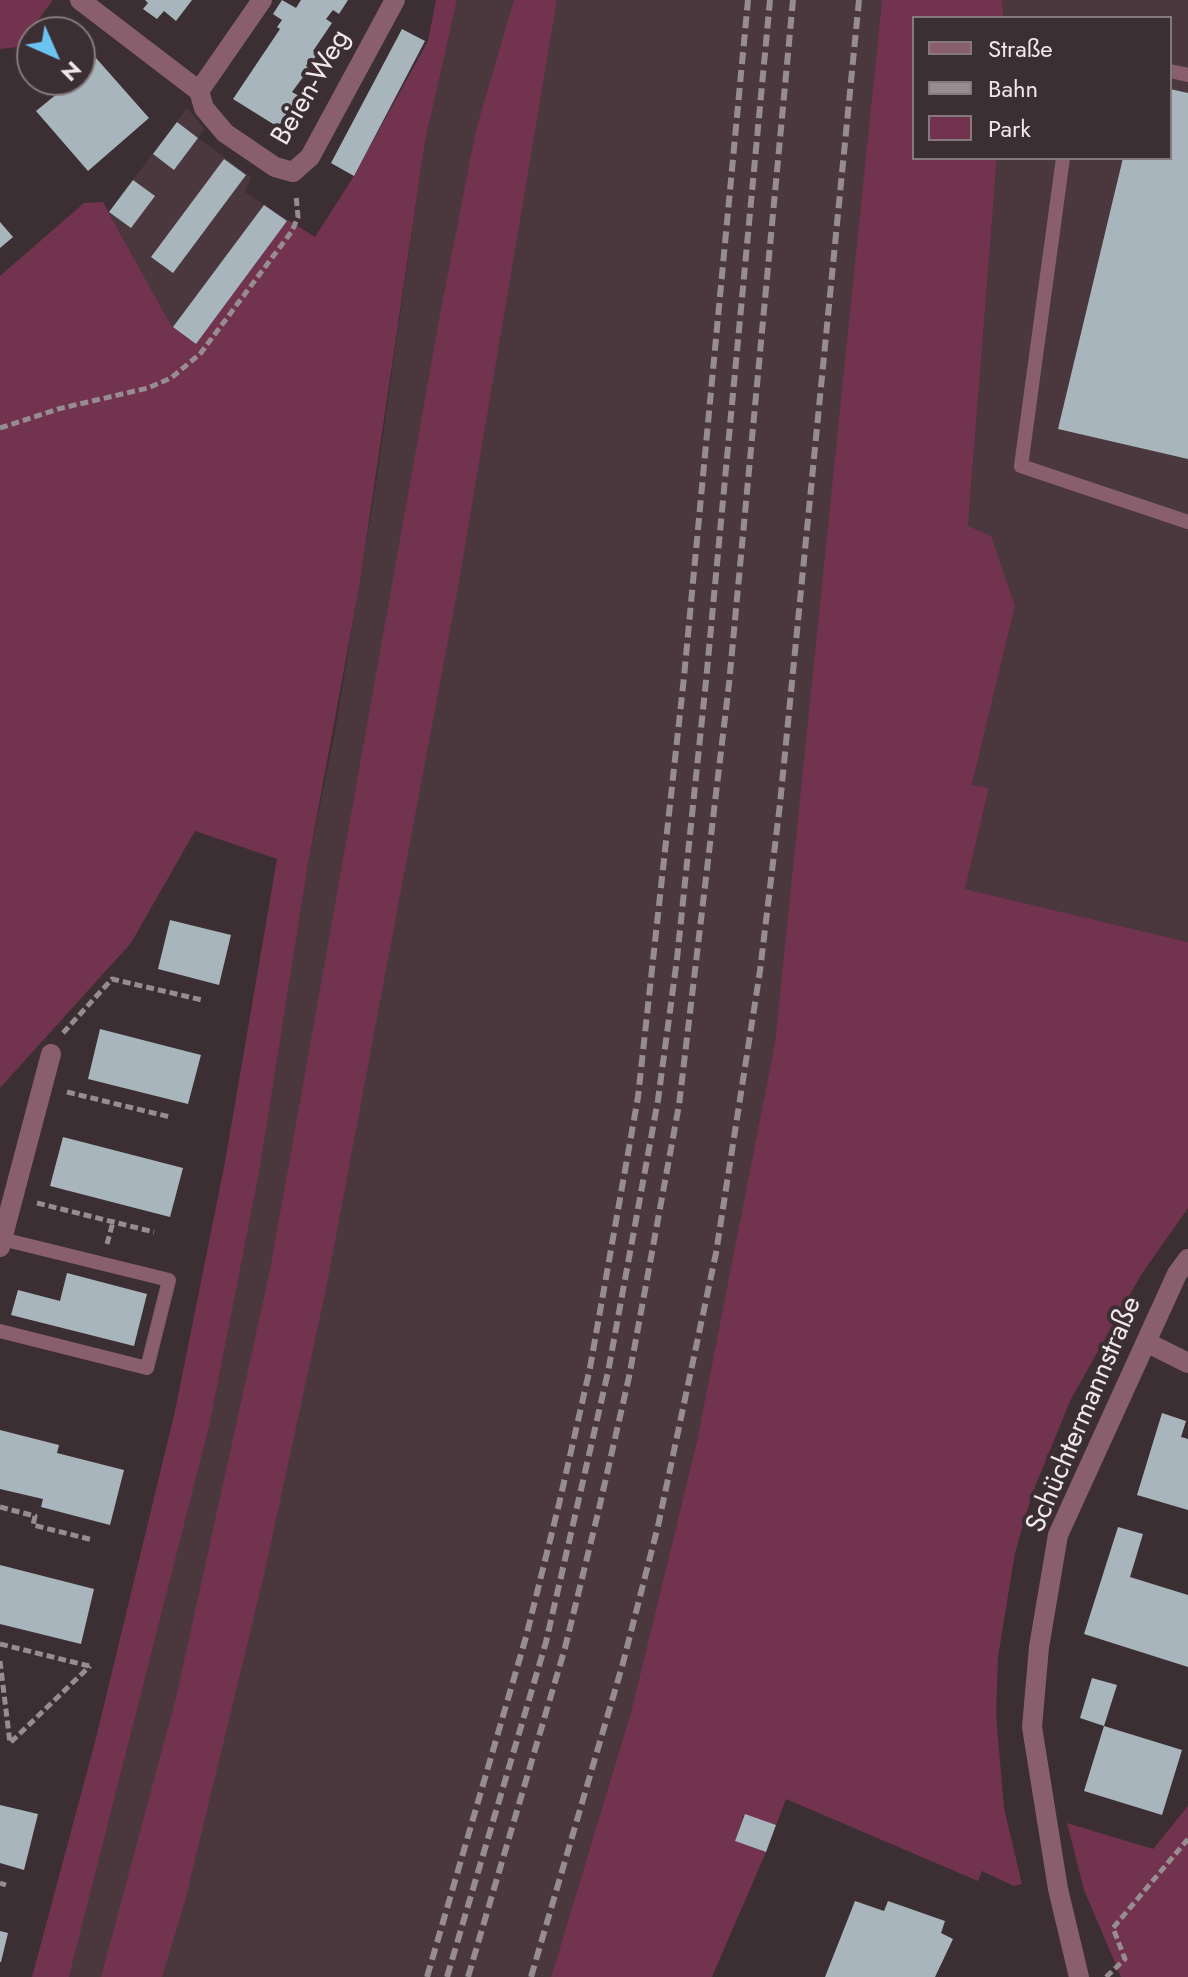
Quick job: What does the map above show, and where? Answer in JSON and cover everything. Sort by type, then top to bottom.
[{"type":"street","name":"Beien-Weg","points":[[80,0],[199,91],[204,108],[225,133],[275,167],[293,172],[310,157],[395,0]]},
{"type":"street","points":[[199,91],[262,0]]},
{"type":"street","points":[[1,1243],[51,1054]]},
{"type":"street","name":"Schüchtermannstraße","points":[[1079,1977],[1058,1889],[1032,1727],[1039,1647],[1058,1535],[1177,1274],[1188,1259]]},
{"type":"street","points":[[1146,1342],[1188,1363]]},
{"type":"lane","points":[[1063,160],[1021,466],[1188,522]]},
{"type":"lane","points":[[0,1331],[147,1368],[169,1280],[1,1243]]},
{"type":"path","points":[[0,428],[58,409],[148,388],[171,378],[200,354],[292,231],[298,217],[293,172]]},
{"type":"path","points":[[51,1054],[64,1032],[112,979],[202,1000]]},
{"type":"path","points":[[42,1086],[170,1117]]},
{"type":"path","points":[[13,1197],[154,1232]]},
{"type":"path","points":[[0,1507],[35,1516],[33,1525],[93,1540]]},
{"type":"path","points":[[0,1644],[90,1666],[10,1743],[0,1661]]},
{"type":"path","points":[[1106,1977],[1125,1959],[1113,1928],[1188,1839]]},
{"type":"shaded area","points":[[457,0],[882,0],[794,877],[775,1043],[753,1160],[697,1441],[631,1712],[551,1977],[69,1977],[210,1423],[260,1168],[308,864],[335,732],[377,477],[425,142]]},
{"type":"shaded area","points":[[1002,0],[1188,0],[1188,942],[965,889],[989,789],[972,786],[1015,606],[968,526],[997,160],[1172,160],[1172,16],[1004,16]]},
{"type":"shaded area","points":[[187,108],[204,129],[198,138],[251,177],[245,192],[288,220],[196,344],[171,325],[109,212]]},
{"type":"green space","points":[[0,0],[53,0],[41,16],[16,16],[16,47],[0,49]]},
{"type":"green space","points":[[436,0],[457,0],[425,142],[359,588],[308,864],[260,1168],[210,1423],[69,1977],[32,1977],[96,1738],[175,1411],[225,1162],[277,859],[195,831],[131,943],[0,1088],[0,276],[84,203],[103,202],[171,325],[196,344],[288,220],[315,237],[352,179],[428,41]]},
{"type":"green space","points":[[514,0],[557,0],[459,582],[326,1289],[264,1575],[185,1901],[162,1977],[101,1977],[176,1698],[270,1270],[441,309],[476,130]]},
{"type":"green space","points":[[882,0],[1002,0],[1004,16],[912,16],[912,160],[997,160],[968,526],[991,536],[1015,606],[972,785],[989,788],[965,889],[1188,942],[1188,1208],[1141,1275],[1071,1399],[1032,1494],[1015,1553],[998,1657],[996,1714],[1004,1808],[1022,1884],[1014,1886],[982,1871],[978,1881],[786,1799],[776,1825],[744,1815],[735,1841],[766,1852],[712,1977],[551,1977],[631,1712],[697,1441],[775,1043]]},
{"type":"green space","points":[[1188,1806],[1188,1977],[1121,1977],[1084,1890],[1067,1823],[1153,1849]]},
{"type":"building","points":[[145,0],[192,0],[176,21],[164,11],[157,19],[143,9],[148,3]]},
{"type":"building","points":[[282,0],[296,8],[301,0],[348,0],[339,14],[333,10],[326,19],[332,23],[313,51],[317,54],[311,64],[308,62],[306,66],[309,69],[292,92],[299,96],[278,127],[233,99],[280,29],[277,27],[282,20],[273,14]]},
{"type":"building","points":[[402,29],[425,41],[354,176],[331,163]]},
{"type":"building","points":[[96,58],[149,118],[88,171],[36,111],[54,96],[96,96]]},
{"type":"building","points":[[1172,89],[1188,93],[1188,459],[1058,429],[1123,160],[1172,160]]},
{"type":"building","points":[[177,122],[198,138],[174,170],[153,154]]},
{"type":"building","points":[[224,159],[246,175],[173,273],[151,257]]},
{"type":"building","points":[[133,180],[155,196],[131,228],[109,212]]},
{"type":"building","points":[[264,205],[287,221],[196,344],[173,327]]},
{"type":"building","points":[[0,222],[13,237],[0,248]]},
{"type":"building","points":[[170,920],[231,935],[219,985],[158,969]]},
{"type":"building","points":[[100,1029],[201,1055],[188,1104],[88,1079]]},
{"type":"building","points":[[63,1137],[183,1168],[170,1217],[50,1186]]},
{"type":"building","points":[[67,1273],[147,1294],[134,1346],[11,1315],[18,1290],[60,1301]]},
{"type":"building","points":[[1162,1413],[1186,1421],[1181,1437],[1188,1439],[1188,1510],[1137,1495]]},
{"type":"building","points":[[0,1430],[59,1445],[57,1453],[124,1470],[110,1525],[41,1507],[43,1499],[0,1489]]},
{"type":"building","points":[[1118,1527],[1143,1534],[1130,1577],[1188,1595],[1188,1667],[1084,1634]]},
{"type":"building","points":[[0,1565],[94,1589],[81,1644],[0,1624]]},
{"type":"building","points":[[1092,1678],[1117,1685],[1104,1726],[1080,1718]]},
{"type":"building","points":[[1104,1726],[1182,1750],[1162,1815],[1084,1791]]},
{"type":"building","points":[[0,1805],[38,1814],[24,1870],[0,1863]]},
{"type":"building","points":[[745,1814],[776,1825],[766,1852],[735,1841]]},
{"type":"building","points":[[855,1901],[884,1911],[888,1901],[945,1921],[941,1933],[953,1939],[935,1977],[825,1977]]},
{"type":"building","points":[[0,1931],[8,1933],[1,1962],[0,1962]]},
{"type":"railway","points":[[427,1977],[526,1637],[559,1504],[590,1368],[638,1097],[684,677],[748,0]]},
{"type":"railway","points":[[447,1977],[546,1642],[608,1372],[658,1100],[677,959],[706,681],[770,0]]},
{"type":"railway","points":[[468,1977],[565,1648],[598,1513],[629,1377],[679,1105],[729,684],[793,0]]},
{"type":"railway","points":[[531,1977],[623,1663],[658,1526],[716,1253],[760,971],[780,804],[859,0]]}]
